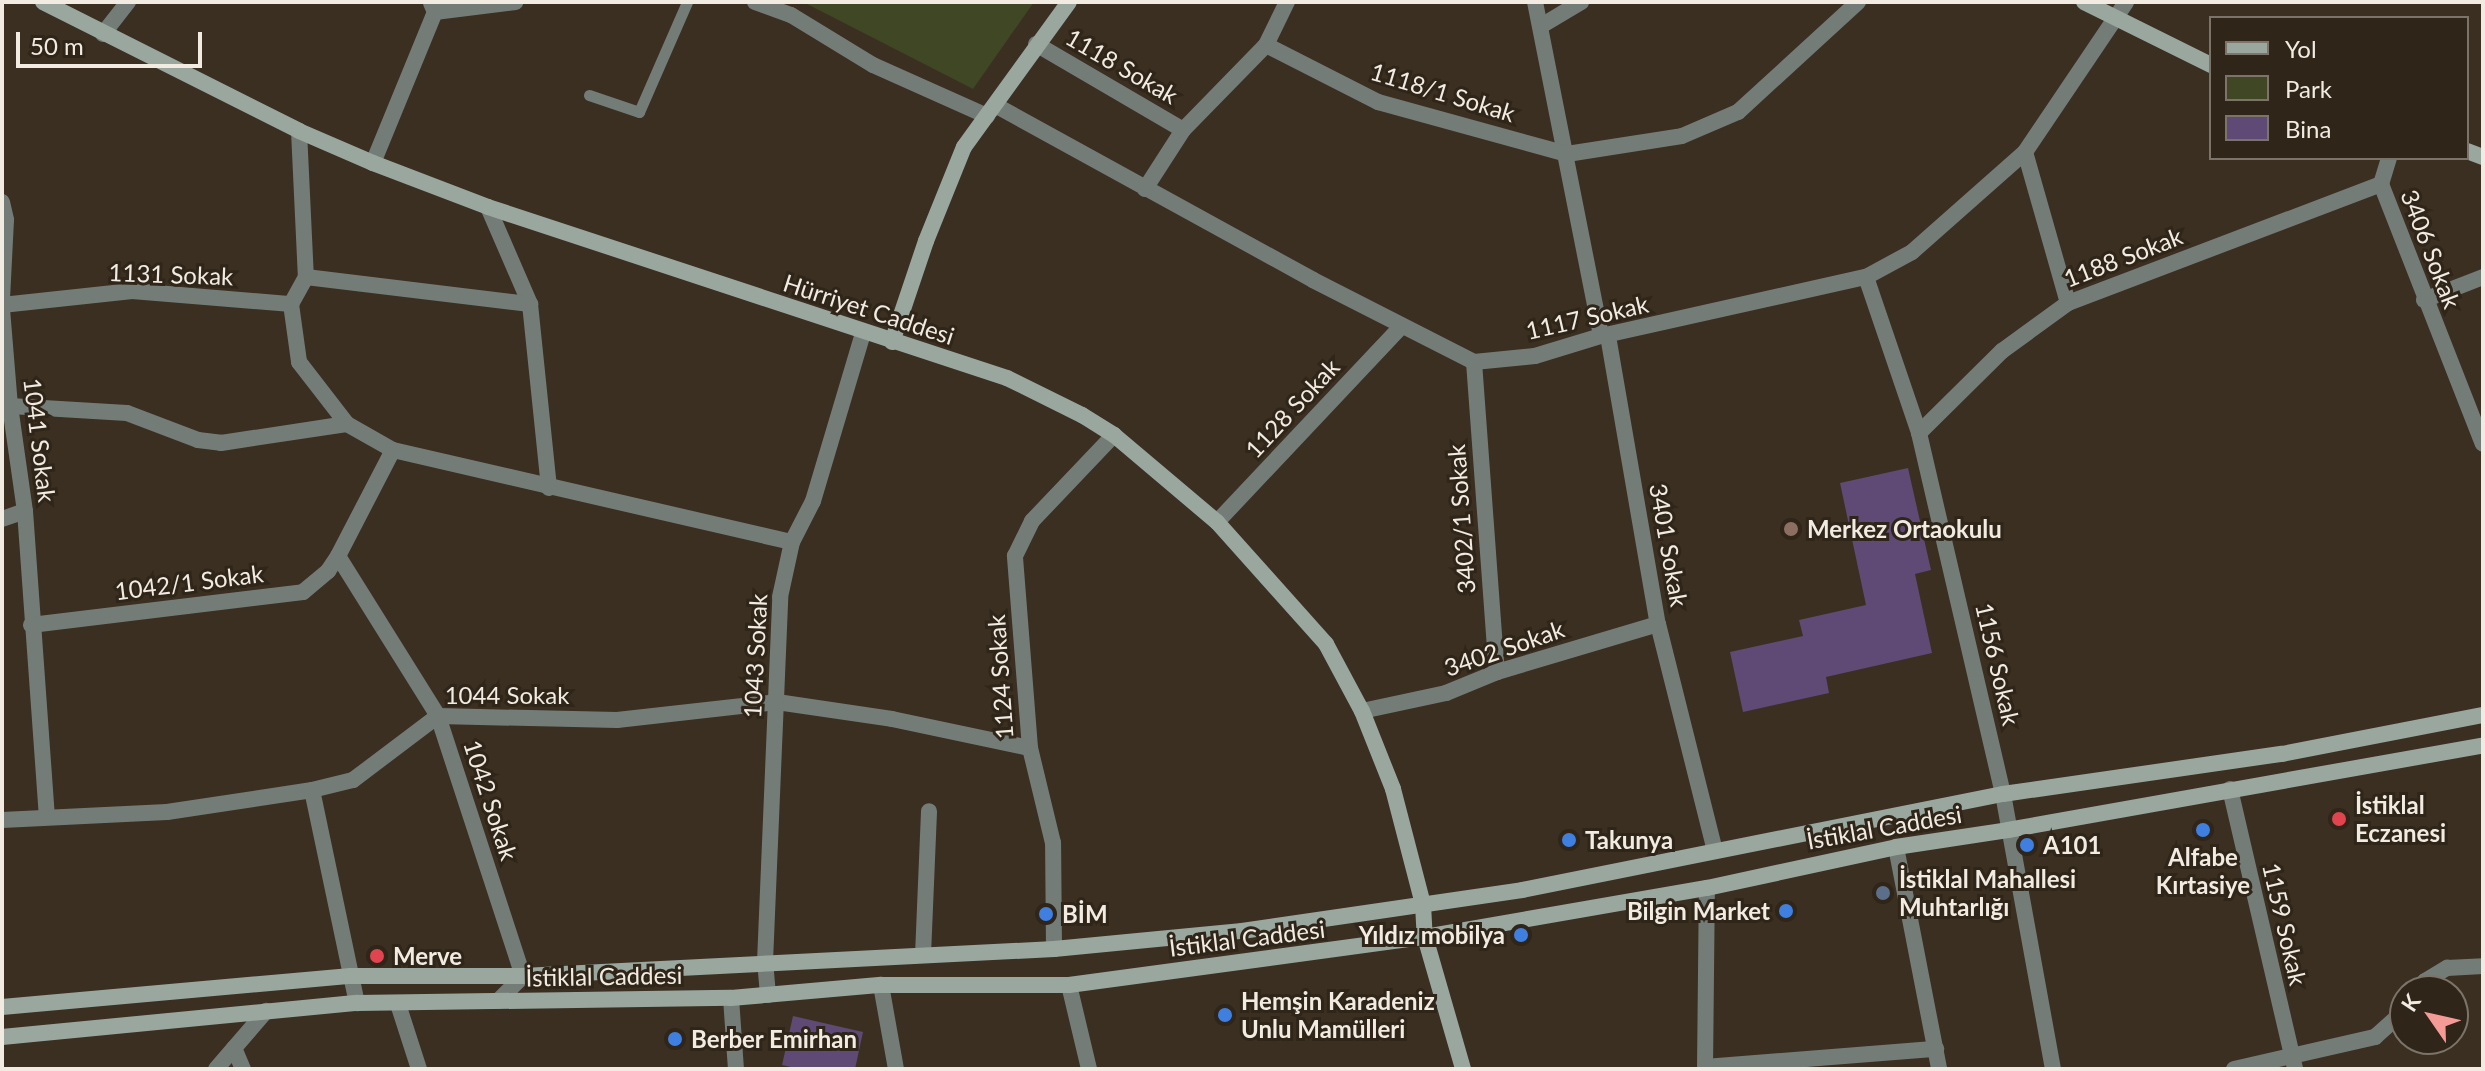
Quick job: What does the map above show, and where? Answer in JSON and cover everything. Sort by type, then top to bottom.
[{"type":"main road","name":"Hürriyet Caddesi","points":[[43,2],[299,131],[373,163],[488,207],[1007,378],[1082,415],[1114,435],[1217,522],[1326,644],[1362,711],[1393,789],[1423,904],[1425,937],[1463,1069]]},
{"type":"main road","points":[[892,342],[926,241],[964,147],[1069,2]]},
{"type":"main road","points":[[2084,2],[2209,64]]},
{"type":"main road","name":"İstiklal Caddesi","points":[[2,1007],[351,976],[523,976],[1054,949],[1251,930],[1522,890],[2003,794],[2282,754],[2483,715]]},
{"type":"main road","name":"İstiklal Caddesi","points":[[2,1037],[357,1003],[731,998],[881,985],[1069,985],[1425,937],[1707,888],[1896,847],[2008,830],[2483,745]]},
{"type":"street","points":[[103,34],[128,2]]},
{"type":"street","points":[[373,163],[432,7],[515,2]]},
{"type":"street","points":[[755,2],[795,9],[873,65],[991,110],[1401,327],[1474,362]]},
{"type":"street","name":"1118 Sokak","points":[[1145,189],[1183,130],[1266,45],[1287,2]]},
{"type":"street","name":"3401 Sokak","points":[[1535,2],[1604,336],[1658,624],[1715,851]]},
{"type":"street","points":[[1541,26],[1581,2]]},
{"type":"street","points":[[1567,154],[1682,136],[1738,112],[1858,2]]},
{"type":"street","name":"1117 Sokak","points":[[1474,362],[1535,356],[1604,336],[1866,277],[1912,252],[2025,152],[2126,2]]},
{"type":"street","name":"1118 Sokak","points":[[1036,44],[1183,130]]},
{"type":"street","name":"1118/1 Sokak","points":[[1266,45],[1378,102],[1567,154]]},
{"type":"street","points":[[299,131],[306,277],[291,304],[299,362],[347,424],[393,450],[792,542]]},
{"type":"street","points":[[2025,152],[2068,303]]},
{"type":"street","name":"3406 Sokak","points":[[2388,160],[2381,184],[2483,444]]},
{"type":"street","name":"1188 Sokak","points":[[1919,433],[2002,351],[2068,303],[2381,184]]},
{"type":"street","points":[[2,202],[6,220],[2,299]]},
{"type":"street","points":[[488,207],[530,304],[549,488]]},
{"type":"street","points":[[306,277],[530,304]]},
{"type":"street","name":"1156 Sokak","points":[[1866,277],[1919,433],[2003,794],[2053,1069]]},
{"type":"street","points":[[2424,300],[2483,277]]},
{"type":"street","name":"1131 Sokak","points":[[2,307],[132,291],[291,304]]},
{"type":"street","name":"1041 Sokak","points":[[2,307],[10,406],[25,511],[47,815]]},
{"type":"street","name":"1128 Sokak","points":[[1217,522],[1401,327]]},
{"type":"street","name":"1043 Sokak","points":[[768,995],[765,962],[780,597],[792,542],[813,501],[863,333]]},
{"type":"street","name":"3402/1 Sokak","points":[[1474,362],[1497,672]]},
{"type":"street","points":[[10,406],[127,413],[198,440],[221,443],[347,424]]},
{"type":"street","name":"1124 Sokak","points":[[1054,949],[1053,843],[1030,748],[1015,556],[1032,521],[1114,435]]},
{"type":"street","points":[[338,556],[393,450]]},
{"type":"street","points":[[2,519],[25,511]]},
{"type":"street","name":"1042/1 Sokak","points":[[31,625],[303,592],[328,571],[338,556]]},
{"type":"street","name":"1042 Sokak","points":[[338,556],[438,716],[523,976]]},
{"type":"street","name":"3402 Sokak","points":[[1362,711],[1446,693],[1497,672],[1658,624]]},
{"type":"street","name":"1044 Sokak","points":[[2,820],[47,815],[167,812],[312,790],[353,780],[438,716],[617,720],[777,702],[892,719],[1030,748]]},
{"type":"street","name":"1159 Sokak","points":[[2230,789],[2293,1064]]},
{"type":"street","points":[[312,790],[357,1003]]},
{"type":"street","points":[[923,955],[929,811]]},
{"type":"street","points":[[1896,847],[1939,1069]]},
{"type":"street","points":[[1707,888],[1705,1068],[1936,1049]]},
{"type":"street","points":[[2435,975],[2447,968],[2483,966]]},
{"type":"street","points":[[498,1001],[523,976]]},
{"type":"street","points":[[881,985],[896,1069]]},
{"type":"street","points":[[1069,985],[1089,1069]]},
{"type":"street","points":[[731,998],[736,1069]]},
{"type":"street","points":[[398,1004],[419,1069]]},
{"type":"street","points":[[216,1069],[266,1011]]},
{"type":"street","points":[[2234,1069],[2293,1064],[2375,1037],[2389,1024]]},
{"type":"street","points":[[234,1048],[243,1069]]},
{"type":"lane","points":[[589,95],[639,112],[687,2]]},
{"type":"green space","points":[[808,2],[1034,2],[973,89]]},
{"type":"building","points":[[1908,468],[1931,570],[1915,574],[1932,653],[1826,677],[1829,693],[1743,712],[1730,652],[1803,636],[1799,620],[1866,605],[1840,483]]},
{"type":"building","points":[[793,1016],[863,1032],[855,1069],[799,1069],[782,1065]]},
{"type":"place","name":"Merkez Ortaokulu","points":[[1791,529]]},
{"type":"place","name":"İstiklal Eczanesi","points":[[2339,819]]},
{"type":"place","name":"Alfabe Kırtasiye","points":[[2203,830]]},
{"type":"place","name":"Takunya","points":[[1569,840]]},
{"type":"place","name":"A101","points":[[2027,845]]},
{"type":"place","name":"İstiklal Mahallesi Muhtarlığı","points":[[1883,893]]},
{"type":"place","name":"Bilgin Market","points":[[1786,911]]},
{"type":"place","name":"BİM","points":[[1046,914]]},
{"type":"place","name":"Yıldız mobilya","points":[[1521,935]]},
{"type":"place","name":"Merve","points":[[377,956]]},
{"type":"place","name":"Hemşin Karadeniz Unlu Mamülleri","points":[[1225,1015]]},
{"type":"place","name":"Berber Emirhan","points":[[675,1039]]}]
